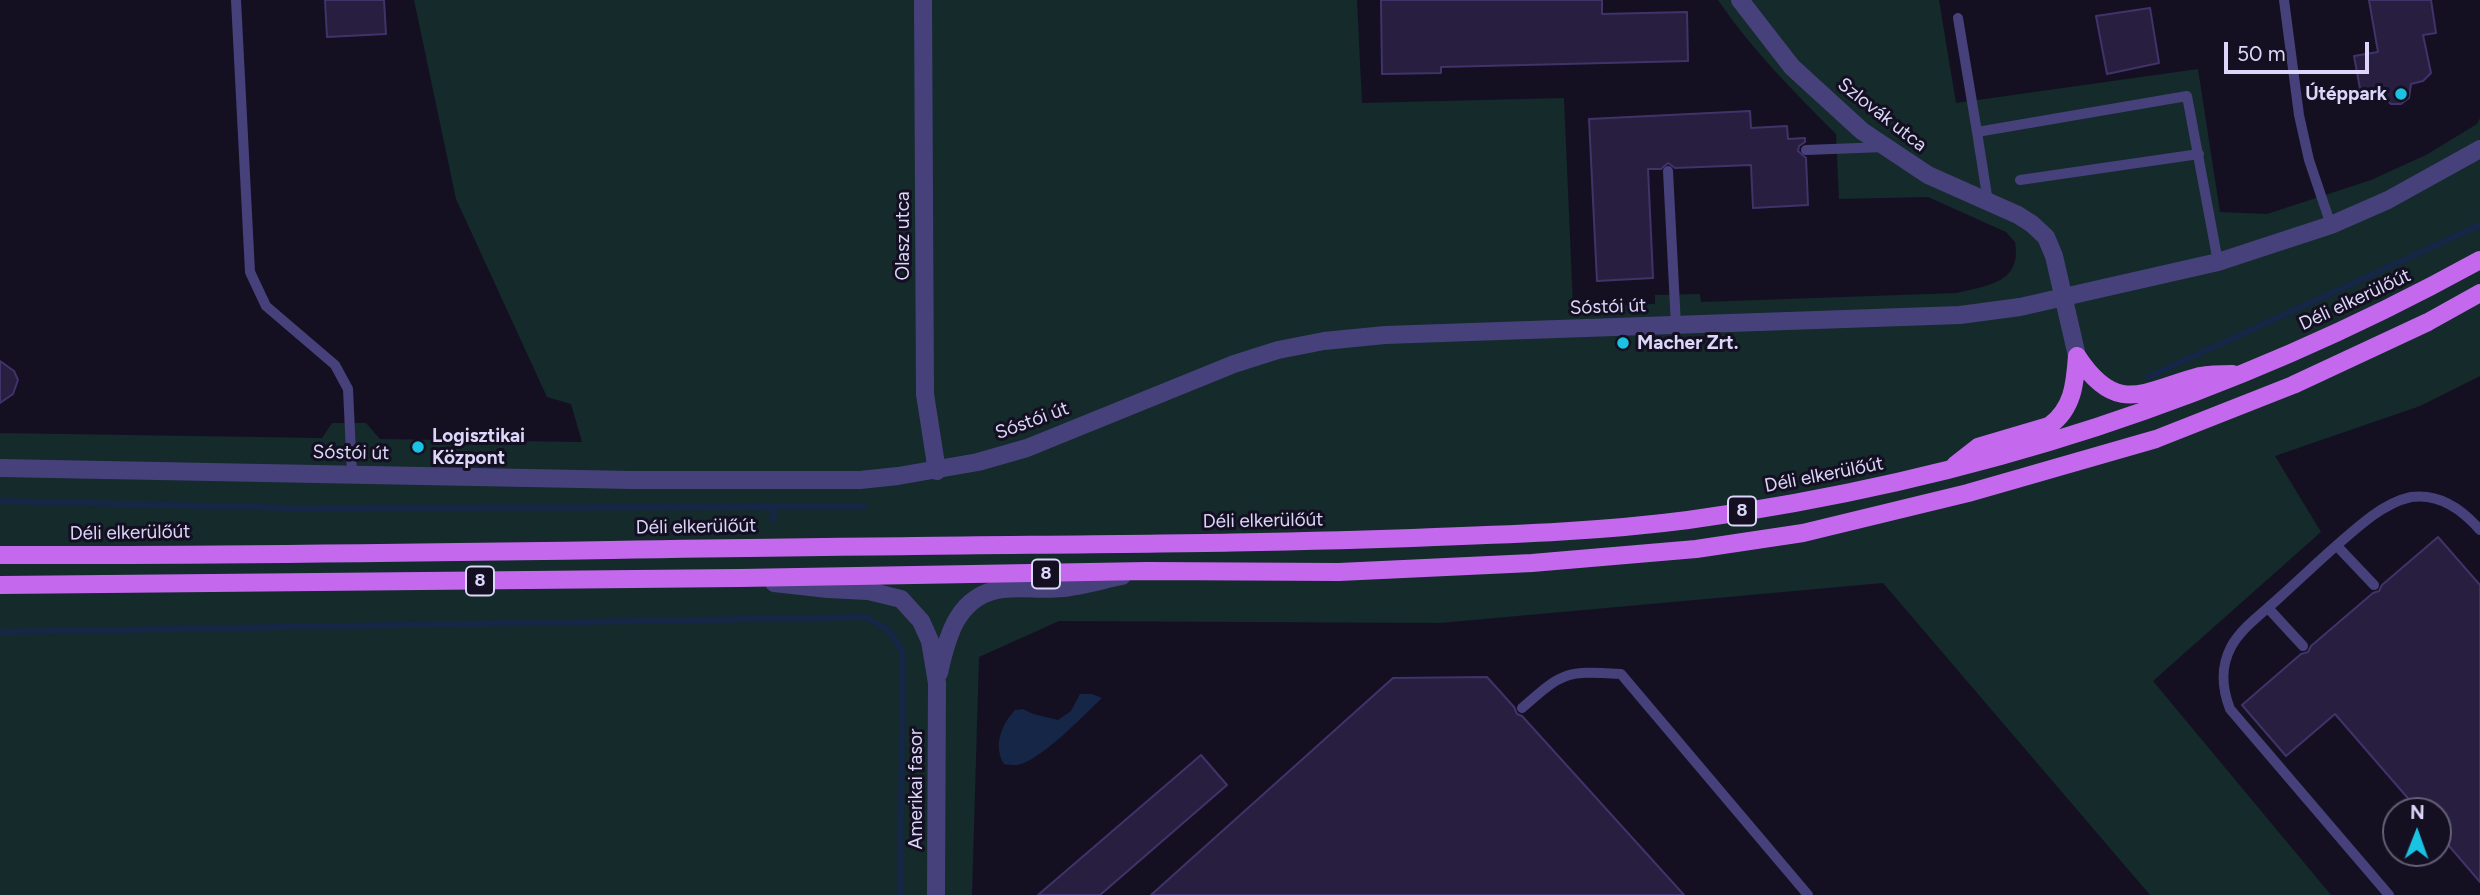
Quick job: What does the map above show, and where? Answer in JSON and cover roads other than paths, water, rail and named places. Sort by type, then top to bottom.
[{"type":"main road","name":"Déli elkerülőút","points":[[0,555],[1341,541],[1572,532],[1684,520],[1858,491],[1948,471],[2073,436],[2158,408],[2248,373],[2408,300],[2480,260]]},
{"type":"main road","name":"8","points":[[0,585],[1147,571],[1339,572],[1532,563],[1696,549],[1803,533],[1994,486],[2156,439],[2293,385],[2428,322],[2480,293]]},
{"type":"main road","points":[[2077,356],[2101,386],[2127,395],[2139,396],[2203,375],[2248,373]]},
{"type":"main road","points":[[1948,471],[1978,447],[2049,426],[2058,419],[2072,395],[2077,356]]},
{"type":"street","name":"Olasz utca","points":[[923,0],[925,394],[937,471]]},
{"type":"street","name":"Szlovák utca","points":[[1740,0],[1792,67],[1843,116],[1928,175],[2018,215],[2046,237],[2054,256],[2077,356]]},
{"type":"street","points":[[2063,298],[2218,262],[2331,225],[2410,189],[2480,149]]},
{"type":"street","name":"Sóstói út","points":[[0,468],[632,480],[860,480],[937,471],[1027,448],[1234,363],[1278,350],[1324,341],[1385,335],[1960,315],[2063,298]]},
{"type":"street","points":[[937,683],[946,641],[960,612],[985,594],[1002,589],[1062,588],[1147,571]]},
{"type":"street","points":[[740,578],[828,590],[868,591],[901,600],[921,621],[930,641],[937,683]]},
{"type":"street","name":"Amerikai fasor","points":[[936,895],[937,683]]},
{"type":"lane","points":[[236,0],[250,272],[266,306],[335,365],[348,388],[352,474]]},
{"type":"lane","points":[[2284,0],[2299,115],[2309,160],[2331,225]]},
{"type":"lane","points":[[1958,18],[1988,202]]},
{"type":"lane","points":[[1977,132],[2186,96],[2218,262]]},
{"type":"lane","points":[[1806,150],[1884,147]]},
{"type":"lane","points":[[2020,180],[2199,153]]},
{"type":"lane","points":[[1668,172],[1675,326]]},
{"type":"lane","points":[[2389,895],[2230,709],[2223,683],[2226,657],[2238,637],[2268,608],[2374,515],[2395,502],[2410,497],[2435,498],[2447,502],[2468,516],[2480,530]]},
{"type":"lane","points":[[2337,546],[2374,585]]},
{"type":"lane","points":[[2268,608],[2303,646]]},
{"type":"lane","points":[[1522,708],[1553,680],[1566,675],[1581,672],[1621,674],[1808,895]]},
{"type":"water","points":[[1080,694],[1092,694],[1102,698],[1063,735],[1031,760],[1015,765],[1004,764],[999,750],[1000,736],[1015,710],[1023,709],[1058,720],[1071,711]]},
{"type":"waterway","points":[[2148,377],[2480,225]]},
{"type":"waterway","points":[[0,501],[295,508],[774,507],[773,520]]},
{"type":"waterway","points":[[774,507],[865,507]]},
{"type":"waterway","points":[[0,632],[866,617],[889,631],[903,652],[900,895]]},
{"type":"place","name":"Útéppark","points":[[2401,94]]},
{"type":"place","name":"Macher Zrt.","points":[[1623,343]]},
{"type":"place","name":"Logisztikai Központ","points":[[418,447]]}]
